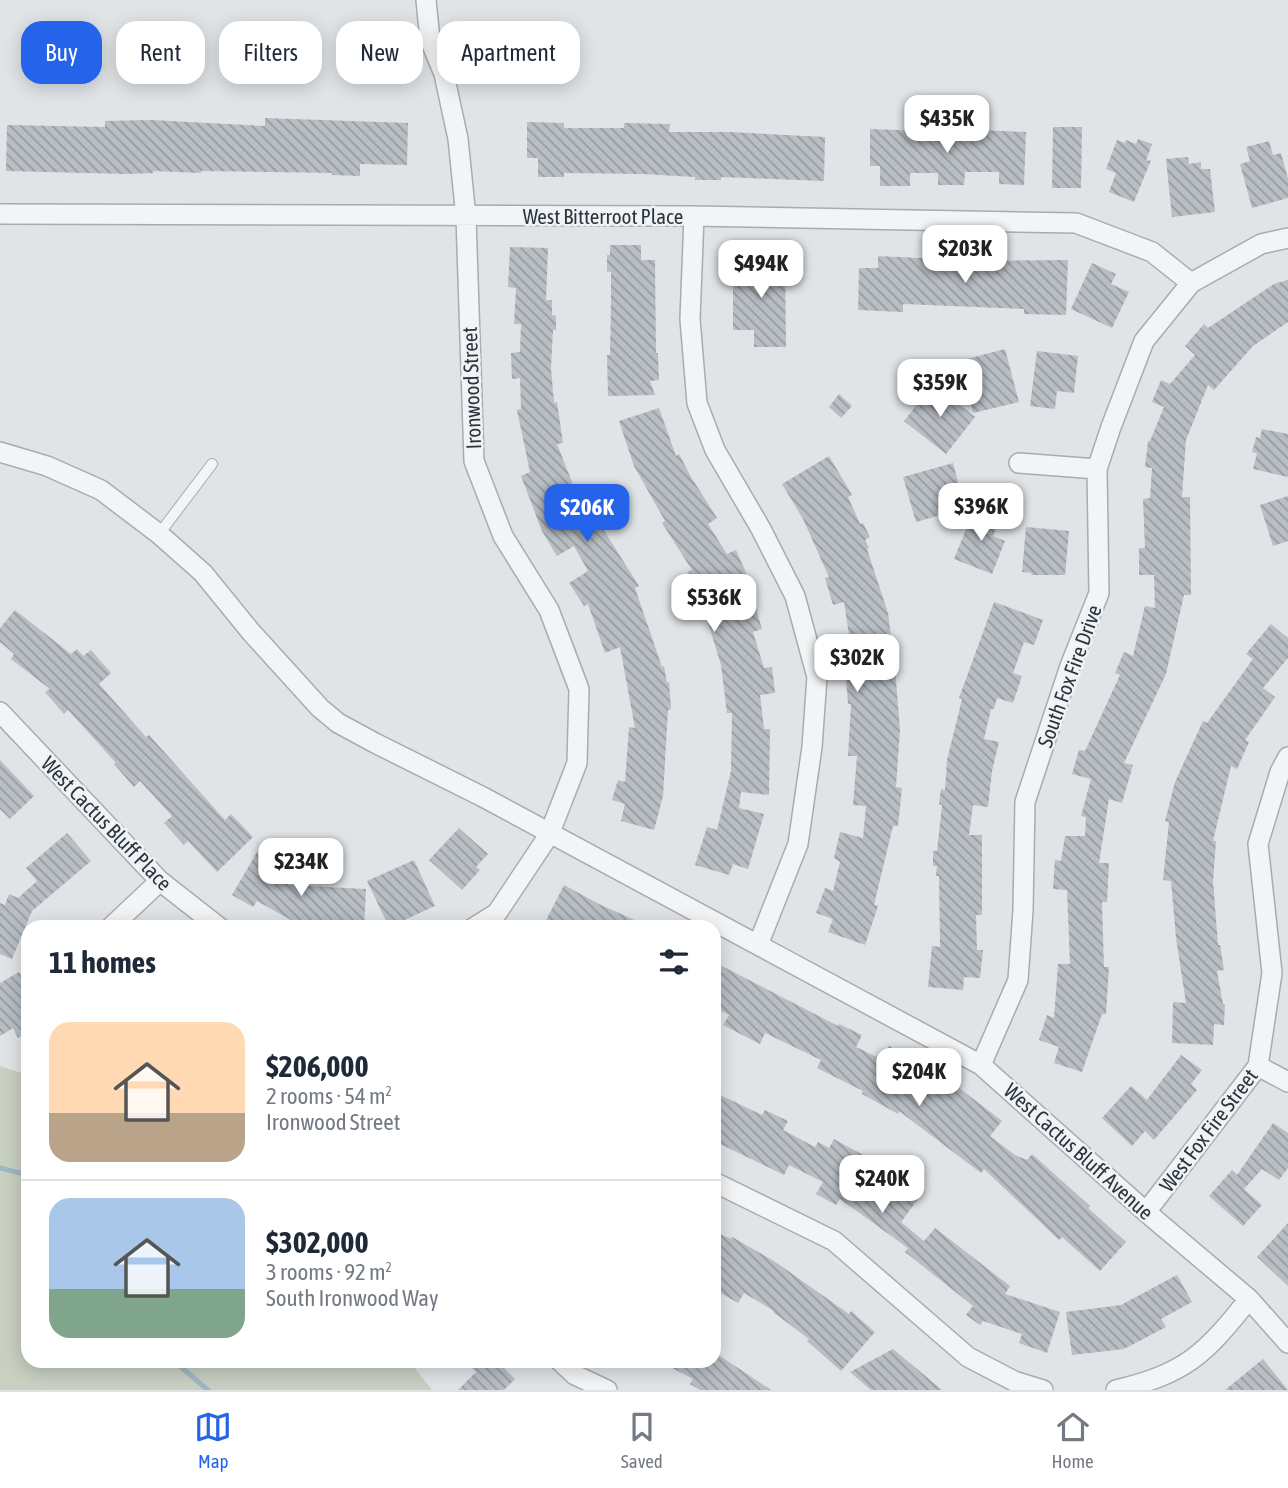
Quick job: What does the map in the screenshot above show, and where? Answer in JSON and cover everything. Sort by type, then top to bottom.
[{"type":"street","name":"Ironwood Street","points":[[426,0],[430,40],[444,74],[458,139],[466,216],[474,461],[503,536],[549,610],[579,689],[577,763],[549,835]]},
{"type":"street","name":"West Bitterroot Place","points":[[0,214],[694,216],[1076,223],[1152,252],[1191,283]]},
{"type":"street","points":[[694,216],[690,319],[697,403],[715,450],[761,529],[795,596],[817,677],[812,747],[798,844],[758,945]]},
{"type":"street","name":"South Fox Fire Drive","points":[[981,1065],[1018,980],[1023,910],[1025,802],[1070,666],[1099,593],[1097,468],[1144,341],[1191,283],[1261,244],[1288,237]]},
{"type":"street","name":"West Cactus Bluff Avenue","points":[[0,452],[47,466],[101,490],[159,534],[203,573],[292,678],[338,723],[428,772],[483,797],[710,920]]},
{"type":"street","points":[[1019,463],[1097,468]]},
{"type":"street","name":"West Cactus Bluff Place","points":[[0,712],[160,881],[210,920]]},
{"type":"street","name":"West Fox Fire Street","points":[[1146,1212],[1258,1066],[1272,973],[1258,844],[1280,772],[1288,757]]},
{"type":"street","points":[[486,920],[497,913],[549,835]]},
{"type":"street","points":[[119,920],[160,881]]},
{"type":"street","name":"West Cactus Bluff Avenue","points":[[721,926],[981,1065],[1146,1212],[1249,1299],[1288,1343]]},
{"type":"street","points":[[1258,1066],[1288,1082]]},
{"type":"street","points":[[721,1185],[834,1241],[968,1357],[1014,1381],[1043,1390]]},
{"type":"street","points":[[1116,1390],[1150,1386],[1190,1363],[1215,1342],[1249,1299]]},
{"type":"street","points":[[567,1368],[575,1375],[607,1390]]},
{"type":"lane","points":[[159,534],[212,464]]},
{"type":"shaded area","points":[[0,1066],[21,1073],[21,1368],[415,1368],[432,1390],[0,1390]]},
{"type":"building","points":[[265,118],[408,123],[407,165],[360,164],[360,176],[332,173],[201,171],[126,174],[6,171],[7,125],[105,127],[105,121],[152,120],[265,126]]},
{"type":"building","points":[[527,122],[564,123],[564,128],[624,128],[624,123],[670,124],[669,132],[825,137],[824,181],[721,177],[721,180],[695,180],[695,177],[642,174],[564,173],[564,177],[538,177],[538,158],[527,158]]},
{"type":"building","points":[[1053,127],[1082,127],[1081,188],[1052,188]]},
{"type":"building","points":[[870,129],[1026,132],[1024,185],[999,184],[999,172],[965,172],[964,185],[938,185],[938,173],[910,173],[910,186],[880,186],[880,166],[870,166]]},
{"type":"building","points":[[1138,139],[1152,144],[1146,161],[1151,160],[1134,202],[1109,192],[1116,173],[1106,169],[1117,140],[1136,144]]},
{"type":"building","points":[[1269,141],[1273,155],[1281,153],[1288,179],[1288,198],[1252,208],[1240,164],[1250,161],[1246,147]]},
{"type":"building","points":[[1188,157],[1189,164],[1201,162],[1201,169],[1210,169],[1215,212],[1172,217],[1166,159]]},
{"type":"building","points":[[610,245],[641,245],[641,260],[655,260],[659,380],[650,381],[655,395],[608,396],[611,272],[607,271],[607,255],[610,255]]},
{"type":"building","points":[[510,247],[548,248],[546,300],[552,300],[552,315],[556,316],[551,368],[554,403],[557,402],[563,443],[557,444],[583,510],[586,509],[594,523],[598,521],[639,586],[635,588],[662,667],[664,666],[667,683],[669,682],[671,709],[668,710],[663,796],[654,830],[621,821],[625,804],[612,800],[618,780],[625,782],[629,727],[635,728],[620,647],[605,653],[588,604],[584,606],[569,583],[588,571],[574,546],[557,556],[542,531],[521,476],[530,472],[517,410],[521,409],[520,378],[512,379],[511,353],[520,352],[521,324],[514,324],[516,288],[508,287]]},
{"type":"building","points":[[751,252],[780,253],[780,262],[785,262],[786,347],[754,347],[754,330],[733,330],[733,268],[750,268]]},
{"type":"building","points":[[878,256],[983,261],[1068,260],[1066,315],[1024,314],[1024,309],[903,304],[903,312],[858,310],[859,268],[878,268]]},
{"type":"building","points":[[1092,263],[1116,274],[1111,284],[1129,292],[1112,328],[1071,309]]},
{"type":"building","points":[[1288,280],[1288,322],[1253,346],[1214,390],[1208,385],[1186,440],[1182,497],[1190,497],[1191,595],[1184,595],[1166,674],[1124,763],[1133,765],[1122,803],[1109,799],[1099,863],[1109,863],[1107,902],[1102,902],[1104,967],[1109,967],[1106,1014],[1102,1014],[1082,1072],[1054,1063],[1059,1047],[1039,1040],[1047,1015],[1054,1018],[1058,964],[1070,964],[1067,890],[1053,889],[1055,860],[1061,861],[1065,836],[1085,836],[1086,817],[1081,816],[1091,779],[1072,774],[1079,750],[1085,751],[1120,675],[1115,673],[1124,652],[1133,656],[1145,606],[1155,608],[1154,575],[1139,575],[1139,548],[1145,548],[1143,499],[1150,498],[1152,468],[1145,467],[1148,441],[1164,407],[1152,402],[1161,380],[1170,384],[1195,355],[1185,346],[1204,324],[1208,328],[1274,284]]},
{"type":"building","points":[[1005,349],[1019,402],[973,413],[959,361]]},
{"type":"building","points":[[1037,351],[1078,356],[1074,393],[1057,391],[1055,409],[1030,406]]},
{"type":"building","points":[[933,384],[975,417],[946,454],[904,421]]},
{"type":"building","points":[[839,394],[852,406],[841,418],[829,407]]},
{"type":"building","points":[[659,408],[676,456],[679,454],[717,518],[708,524],[727,554],[736,550],[747,575],[731,582],[742,609],[755,605],[762,629],[753,632],[764,668],[772,667],[775,693],[760,695],[764,729],[770,729],[769,795],[741,792],[739,808],[764,814],[748,869],[733,864],[729,875],[695,865],[707,827],[717,830],[731,771],[732,713],[727,713],[721,665],[709,619],[688,571],[692,570],[662,523],[665,521],[634,466],[619,421]]},
{"type":"building","points":[[1262,429],[1288,434],[1288,477],[1253,469],[1257,453],[1252,452],[1256,437],[1260,438]]},
{"type":"building","points":[[829,456],[852,495],[848,497],[860,524],[863,523],[870,537],[865,540],[869,548],[867,549],[888,613],[900,730],[896,787],[902,788],[898,826],[893,826],[874,905],[878,906],[865,945],[828,932],[833,919],[816,913],[825,888],[833,891],[840,862],[834,858],[840,832],[863,838],[866,806],[853,805],[857,756],[848,756],[851,704],[848,704],[846,678],[849,678],[845,642],[850,641],[844,602],[833,605],[825,578],[829,577],[803,519],[782,484]]},
{"type":"building","points":[[953,463],[965,508],[916,522],[903,477]]},
{"type":"building","points":[[1288,496],[1288,541],[1273,546],[1260,505]]},
{"type":"building","points":[[974,510],[999,520],[993,536],[1005,541],[992,574],[954,559]]},
{"type":"building","points":[[1026,527],[1069,531],[1065,575],[1031,575],[1032,573],[1022,572]]},
{"type":"building","points":[[994,602],[1043,620],[1034,645],[1024,642],[1013,673],[1022,676],[1013,703],[997,698],[994,709],[991,709],[984,739],[999,742],[988,807],[973,805],[969,835],[982,835],[982,915],[976,915],[977,950],[983,950],[980,978],[964,977],[963,990],[928,987],[932,946],[940,947],[939,876],[936,876],[937,866],[933,866],[933,851],[937,851],[941,789],[945,790],[947,760],[962,699],[959,698]]},
{"type":"building","points":[[15,610],[71,654],[77,649],[83,656],[91,650],[111,673],[99,684],[225,820],[231,814],[253,837],[217,872],[188,841],[184,845],[164,823],[172,816],[140,781],[134,787],[68,710],[64,714],[45,692],[50,689],[11,659],[14,654],[0,642],[0,628]]},
{"type":"building","points":[[1271,624],[1288,638],[1288,658],[1263,688],[1275,697],[1245,740],[1249,742],[1237,769],[1231,766],[1213,841],[1216,841],[1213,881],[1218,945],[1224,970],[1217,971],[1225,1005],[1224,1025],[1214,1024],[1213,1045],[1172,1043],[1173,1002],[1186,1003],[1171,881],[1163,880],[1169,822],[1165,821],[1175,782],[1203,721],[1207,723],[1253,659],[1246,654]]},
{"type":"building","points":[[0,760],[34,796],[10,819],[0,809]]},
{"type":"building","points":[[459,828],[488,854],[476,867],[480,870],[462,890],[429,860]]},
{"type":"building","points":[[67,833],[91,861],[32,911],[28,920],[21,920],[21,937],[12,959],[0,954],[0,903],[5,905],[9,894],[18,898],[37,881],[26,868]]},
{"type":"building","points":[[257,852],[295,873],[288,885],[366,889],[364,920],[291,920],[257,901],[253,907],[232,895]]},
{"type":"building","points":[[414,860],[435,906],[404,920],[386,920],[367,881]]},
{"type":"building","points":[[564,885],[634,920],[546,920]]},
{"type":"building","points":[[721,966],[838,1026],[839,1024],[862,1035],[856,1047],[881,1059],[889,1046],[908,1057],[898,1073],[929,1090],[941,1074],[1002,1121],[990,1136],[1015,1155],[1027,1160],[1032,1154],[1126,1242],[1100,1271],[1062,1237],[1059,1240],[984,1169],[981,1173],[899,1111],[898,1114],[862,1094],[863,1091],[817,1068],[821,1060],[765,1033],[760,1044],[723,1025],[729,1015],[721,1011]]},
{"type":"building","points":[[19,972],[21,975],[21,1036],[18,1038],[13,1028],[0,1036],[0,983]]},
{"type":"building","points":[[1181,1055],[1202,1070],[1191,1084],[1197,1090],[1154,1140],[1145,1131],[1132,1146],[1102,1118],[1131,1086],[1147,1100]]},
{"type":"building","points":[[721,1095],[762,1115],[765,1110],[788,1121],[783,1130],[815,1147],[818,1142],[829,1148],[834,1139],[863,1155],[857,1166],[893,1192],[901,1181],[921,1195],[901,1222],[924,1241],[935,1228],[1010,1286],[1005,1294],[1060,1312],[1047,1353],[1019,1343],[1022,1334],[983,1321],[980,1325],[966,1315],[973,1306],[905,1252],[908,1248],[840,1199],[836,1205],[816,1194],[823,1182],[789,1165],[784,1175],[721,1144]]},
{"type":"building","points":[[1273,1123],[1288,1133],[1288,1168],[1279,1180],[1262,1169],[1244,1189],[1262,1205],[1243,1226],[1209,1196],[1232,1170],[1237,1175]]},
{"type":"building","points":[[1288,1223],[1288,1286],[1257,1257]]},
{"type":"building","points":[[721,1234],[731,1239],[732,1237],[774,1261],[849,1314],[851,1311],[875,1332],[841,1371],[807,1341],[809,1339],[774,1311],[744,1293],[738,1303],[721,1293]]},
{"type":"building","points":[[1177,1275],[1192,1302],[1161,1319],[1166,1327],[1124,1349],[1072,1355],[1066,1312],[1121,1305]]},
{"type":"building","points":[[893,1349],[942,1390],[871,1390],[850,1372]]},
{"type":"building","points":[[721,1357],[771,1390],[700,1390],[690,1384],[693,1379],[672,1368],[721,1368]]},
{"type":"building","points":[[1263,1359],[1288,1390],[1225,1390]]},
{"type":"building","points":[[472,1368],[504,1368],[515,1379],[504,1390],[458,1390],[476,1372]]},
{"type":"waterway","points":[[0,1168],[21,1173]]},
{"type":"waterway","points":[[182,1368],[208,1390]]}]
